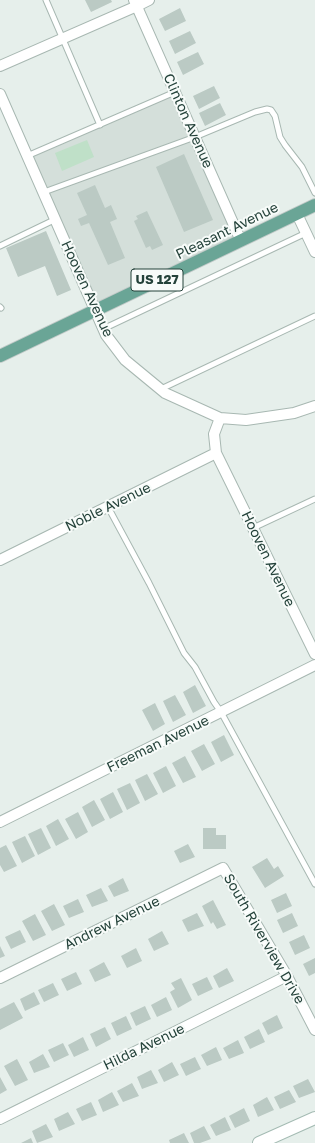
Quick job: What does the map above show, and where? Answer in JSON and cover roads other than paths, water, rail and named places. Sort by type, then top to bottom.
[{"type":"main road","name":"Pleasant Avenue","points":[[0,356],[315,205]]},
{"type":"street","points":[[0,66],[62,39],[136,3],[149,0]]},
{"type":"street","name":"Clinton Avenue","points":[[136,3],[241,241]]},
{"type":"street","name":"Hooven Avenue","points":[[0,94],[106,335],[125,360],[164,394],[220,418],[214,434],[216,453],[315,654]]},
{"type":"street","points":[[297,214],[315,252]]},
{"type":"street","points":[[220,418],[246,420],[294,413],[315,406]]},
{"type":"street","name":"Noble Avenue","points":[[0,560],[216,453]]},
{"type":"street","name":"Freeman Avenue","points":[[0,822],[315,665]]},
{"type":"street","name":"South Riverview Drive","points":[[223,868],[287,976],[315,1030]]},
{"type":"street","name":"Andrew Avenue","points":[[0,978],[223,868]]},
{"type":"street","name":"Hilda Avenue","points":[[0,1118],[287,976]]},
{"type":"street","points":[[259,1143],[315,1118]]},
{"type":"lane","points":[[46,0],[100,125]]},
{"type":"lane","points":[[27,156],[175,92]]},
{"type":"lane","points":[[44,192],[195,137],[255,112],[266,109],[272,110],[280,137],[285,146],[302,167],[315,194]]},
{"type":"lane","points":[[0,246],[56,219]]},
{"type":"lane","points":[[103,328],[306,233]]},
{"type":"lane","points":[[160,390],[315,316]]},
{"type":"lane","points":[[253,528],[315,499]]},
{"type":"lane","points":[[108,507],[149,583],[184,653],[195,667],[221,712],[315,884]]}]
